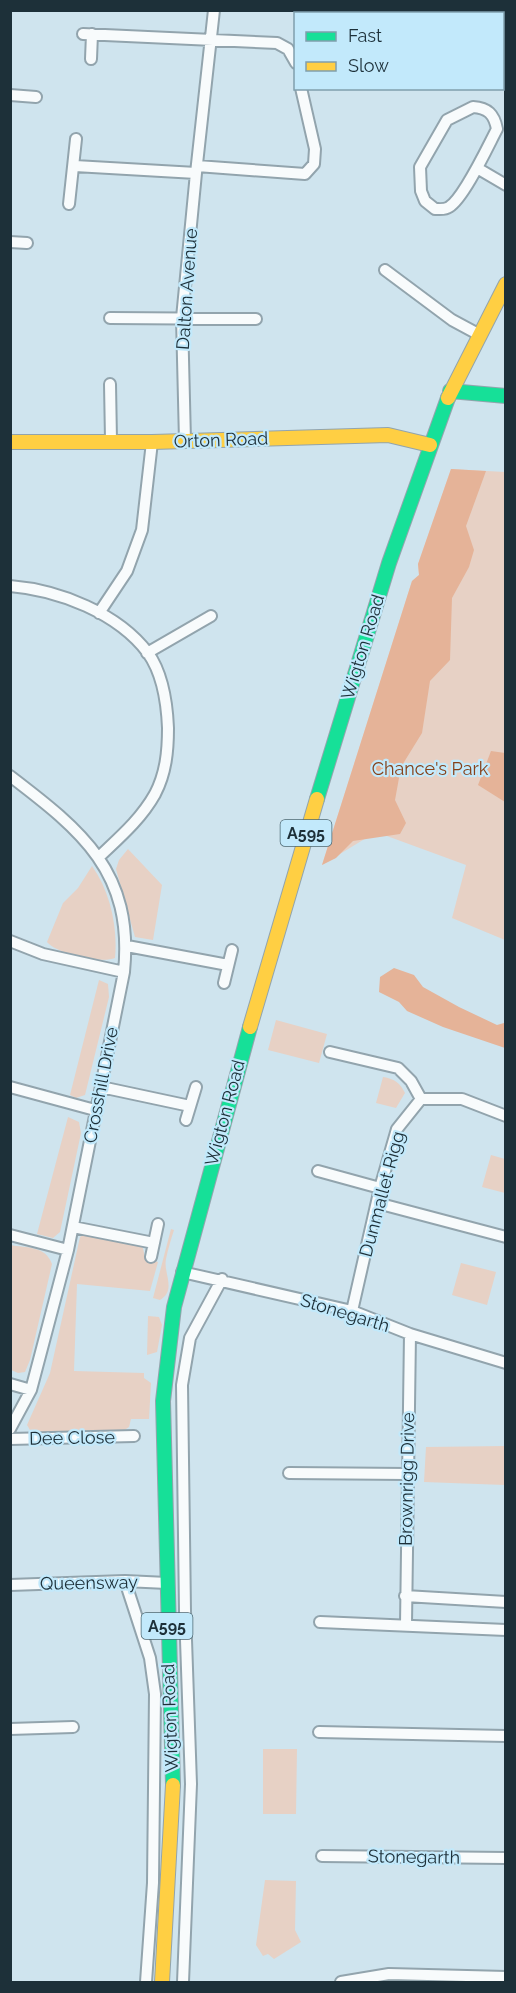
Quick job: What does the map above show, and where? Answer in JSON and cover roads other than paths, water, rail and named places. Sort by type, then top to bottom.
[{"type":"main road","name":"Wigton Road","points":[[162,1983],[173,1791],[163,1401],[168,1342],[182,1272],[297,864],[389,563],[450,391],[506,284]]},
{"type":"main road","points":[[450,391],[506,396]]},
{"type":"main road","name":"Orton Road","points":[[10,442],[185,441],[388,435],[430,445]]},
{"type":"street","name":"Dalton Avenue","points":[[185,441],[182,318],[209,38],[214,10]]},
{"type":"street","points":[[91,59],[88,34],[277,43],[288,49],[294,60]]},
{"type":"street","points":[[75,166],[305,174],[314,164],[315,149],[301,90]]},
{"type":"street","points":[[10,95],[36,97]]},
{"type":"street","points":[[473,108],[486,110],[493,115],[497,129],[477,168],[450,207],[435,209],[425,201],[419,185],[420,167],[447,120],[473,108]]},
{"type":"street","points":[[69,204],[75,166],[76,139]]},
{"type":"street","points":[[477,168],[506,185]]},
{"type":"street","points":[[10,242],[27,243]]},
{"type":"street","points":[[385,270],[452,320],[478,334]]},
{"type":"street","points":[[110,318],[256,319]]},
{"type":"street","points":[[110,384],[111,440]]},
{"type":"street","points":[[99,613],[127,571],[142,530],[152,441]]},
{"type":"street","points":[[10,586],[60,596],[99,613],[125,631],[147,653],[163,686],[168,716],[165,768],[155,794],[142,814],[100,856]]},
{"type":"street","points":[[147,653],[211,616]]},
{"type":"street","name":"Crosshill Drive","points":[[10,776],[68,820],[100,856],[120,904],[127,946],[124,972],[68,1250],[31,1390],[10,1429]]},
{"type":"street","points":[[10,942],[43,954],[124,972]]},
{"type":"street","points":[[127,946],[228,965]]},
{"type":"street","points":[[224,983],[232,950]]},
{"type":"street","points":[[330,1052],[398,1068],[411,1081],[421,1099],[462,1100],[506,1116]]},
{"type":"street","points":[[10,1087],[95,1110]]},
{"type":"street","points":[[101,1087],[190,1106]]},
{"type":"street","points":[[186,1120],[196,1088]]},
{"type":"street","name":"Dunmallet Rigg","points":[[352,1311],[380,1188],[397,1129],[421,1099]]},
{"type":"street","points":[[318,1171],[380,1188]]},
{"type":"street","points":[[377,1203],[506,1237]]},
{"type":"street","points":[[151,1257],[158,1224]]},
{"type":"street","points":[[73,1227],[154,1243]]},
{"type":"street","points":[[10,1235],[68,1250]]},
{"type":"street","name":"Stonegarth","points":[[182,1272],[222,1279],[352,1311],[410,1334],[505,1358]]},
{"type":"street","name":"Wigton Road","points":[[183,1983],[192,1784],[185,1611],[182,1385],[190,1338],[222,1279]]},
{"type":"street","name":"Brownrigg Drive","points":[[406,1624],[410,1334]]},
{"type":"street","points":[[10,1384],[31,1390]]},
{"type":"street","name":"Dee Close","points":[[10,1439],[134,1436]]},
{"type":"street","points":[[289,1473],[407,1474]]},
{"type":"street","name":"Wigton Road","points":[[125,1581],[150,1658],[155,1694],[153,1883],[146,1983]]},
{"type":"street","name":"Queensway","points":[[10,1585],[125,1581],[167,1583]]},
{"type":"street","points":[[405,1596],[506,1602]]},
{"type":"street","points":[[320,1622],[506,1630]]},
{"type":"street","points":[[10,1729],[73,1727]]},
{"type":"street","points":[[320,1732],[506,1736]]},
{"type":"street","name":"Stonegarth","points":[[322,1856],[506,1858]]},
{"type":"street","points":[[341,1983],[389,1974],[506,1977]]},
{"type":"park label","name":"Chance's Park","points":[[430,769]]}]
